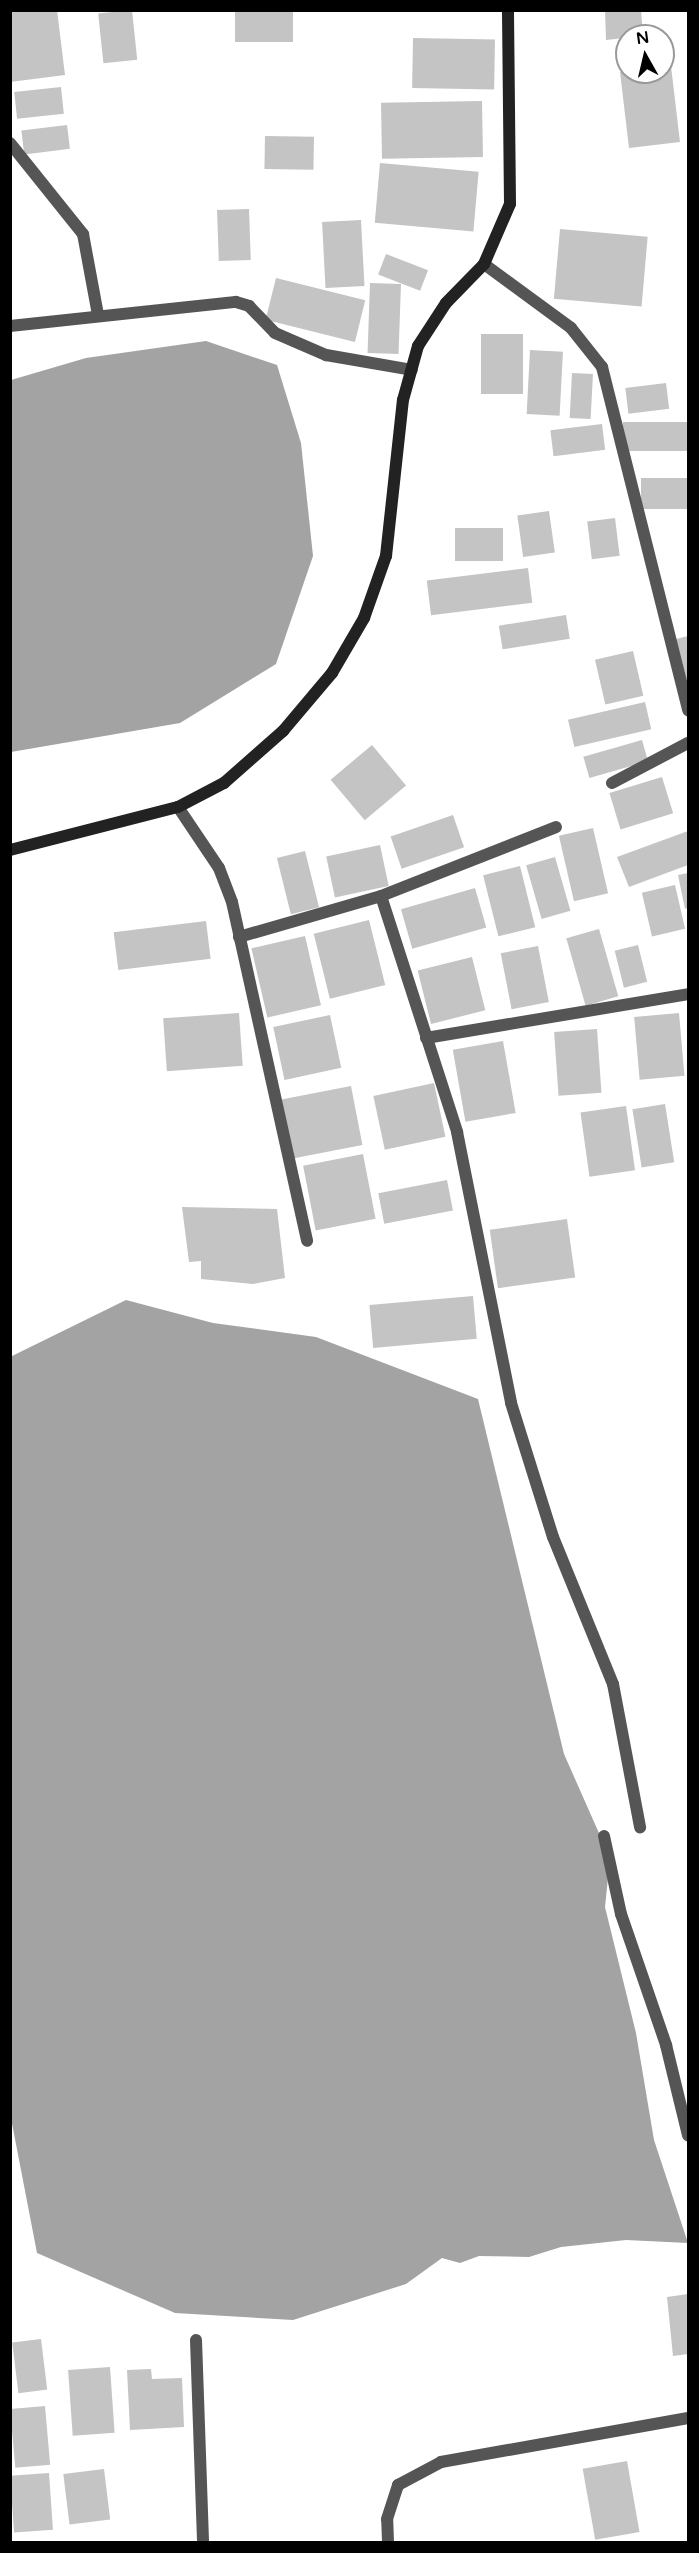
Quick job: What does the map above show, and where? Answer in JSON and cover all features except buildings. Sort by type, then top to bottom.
[{"type":"main road","points":[[10,850],[178,807],[224,783],[283,731],[332,674],[364,618],[386,556],[403,400],[418,346],[446,303],[484,264],[510,204],[508,10]]},
{"type":"street","points":[[10,143],[82,234],[98,315]]},
{"type":"street","points":[[484,264],[571,328],[602,367],[688,710]]},
{"type":"street","points":[[10,326],[236,302],[249,306],[275,333],[326,355],[412,370]]},
{"type":"street","points":[[612,783],[688,743]]},
{"type":"street","points":[[178,807],[219,868],[239,937],[307,1241]]},
{"type":"street","points":[[239,937],[381,896],[556,827]]},
{"type":"street","points":[[381,896],[457,1132],[511,1403],[553,1537],[613,1684],[640,1827]]},
{"type":"street","points":[[426,1038],[688,994]]},
{"type":"street","points":[[604,1836],[621,1914],[666,2045],[688,2135]]},
{"type":"street","points":[[195,2340],[203,2542]]},
{"type":"street","points":[[388,2542],[387,2519],[398,2485],[441,2462],[688,2418]]},
{"type":"shaded area","points":[[206,341],[277,365],[301,443],[313,556],[276,664],[180,723],[11,752],[11,380],[86,358]]},
{"type":"shaded area","points":[[126,1300],[213,1323],[316,1337],[478,1399],[564,1754],[610,1858],[605,1907],[636,2033],[654,2140],[688,2243],[626,2240],[561,2247],[529,2257],[479,2256],[460,2263],[442,2258],[406,2284],[293,2320],[175,2313],[37,2253],[10,2113],[10,1357]]}]
